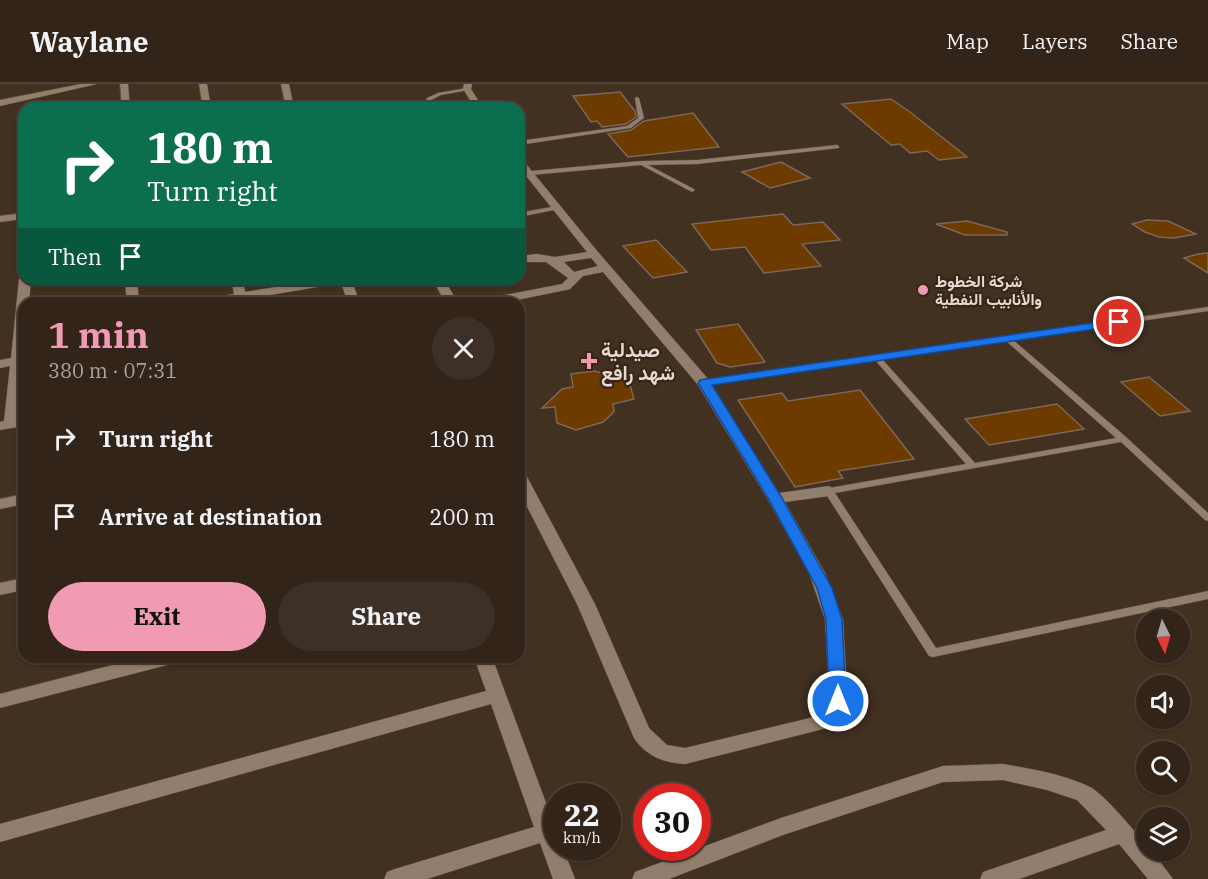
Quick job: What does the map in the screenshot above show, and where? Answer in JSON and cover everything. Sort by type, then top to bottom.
[{"type":"street","points":[[0,103],[53,96],[93,84]]},
{"type":"street","points":[[124,84],[126,102]]},
{"type":"street","points":[[203,84],[206,102]]},
{"type":"street","points":[[285,84],[289,102]]},
{"type":"street","points":[[467,86],[476,102]]},
{"type":"street","points":[[525,166],[594,254],[704,383],[775,498],[817,573],[830,603],[836,635],[838,701],[834,710],[816,724],[685,756],[663,753],[646,741],[586,604],[525,487]]},
{"type":"street","points":[[0,219],[18,217]]},
{"type":"street","points":[[525,259],[545,257],[557,260],[594,254]]},
{"type":"street","points":[[515,297],[566,287],[573,283],[573,277],[557,260]]},
{"type":"street","points":[[573,277],[579,273],[607,268]]},
{"type":"street","points":[[256,297],[315,285]]},
{"type":"street","points":[[12,424],[18,352]]},
{"type":"street","points":[[0,364],[17,361]]},
{"type":"street","points":[[775,498],[829,491]]},
{"type":"street","points":[[0,504],[18,500]]},
{"type":"street","points":[[0,589],[18,585]]},
{"type":"street","points":[[0,701],[148,663]]},
{"type":"street","points":[[485,663],[543,821]]},
{"type":"street","points":[[0,833],[497,695]]},
{"type":"street","points":[[643,879],[782,827],[944,774],[1003,772],[1047,781],[1084,794],[1123,833],[1162,879]]},
{"type":"street","points":[[395,879],[543,833]]},
{"type":"street","points":[[991,879],[1123,833]]},
{"type":"street","points":[[557,861],[564,879]]},
{"type":"lane","points":[[428,102],[429,99],[440,94],[467,86]]},
{"type":"lane","points":[[525,142],[629,127],[641,118],[637,99]]},
{"type":"lane","points":[[531,173],[641,163],[696,162],[837,147]]},
{"type":"lane","points":[[641,163],[692,190]]},
{"type":"lane","points":[[525,214],[557,208]]},
{"type":"lane","points":[[704,383],[1208,309]]},
{"type":"lane","points":[[1008,339],[1123,439],[1208,518]]},
{"type":"lane","points":[[876,357],[972,465]]},
{"type":"lane","points":[[1123,439],[829,491],[933,653],[1208,595]]},
{"type":"building","points":[[620,92],[635,111],[636,117],[626,124],[602,127],[597,121],[591,122],[573,96]]},
{"type":"building","points":[[891,99],[967,157],[939,160],[927,151],[910,153],[900,144],[891,145],[842,104]]},
{"type":"building","points":[[693,113],[719,147],[628,157],[608,134],[631,130],[644,121]]},
{"type":"building","points":[[781,162],[810,178],[770,188],[742,172]]},
{"type":"building","points":[[783,214],[793,225],[823,222],[840,240],[802,244],[821,266],[764,273],[745,247],[711,250],[692,224]]},
{"type":"building","points":[[1147,220],[1168,221],[1196,234],[1174,238],[1159,237],[1132,224]]},
{"type":"building","points":[[967,221],[1007,232],[1007,235],[965,235],[936,224]]},
{"type":"building","points":[[656,240],[687,272],[653,278],[623,246]]},
{"type":"building","points":[[1208,253],[1208,273],[1184,258],[1198,254]]},
{"type":"building","points":[[738,324],[765,362],[730,367],[717,363],[696,330]]},
{"type":"building","points":[[595,371],[629,381],[634,399],[613,404],[614,412],[603,422],[576,430],[557,423],[555,407],[542,408],[562,389],[573,387],[571,374]]},
{"type":"building","points":[[1149,377],[1190,411],[1160,416],[1121,382]]},
{"type":"building","points":[[860,390],[914,459],[838,471],[843,478],[795,487],[738,400],[782,393],[788,401]]},
{"type":"building","points":[[1057,404],[1084,429],[989,445],[965,419]]},
{"type":"place","name":"شركة الخطوط والأنابيب النفطية","points":[[923,290]]},
{"type":"place","name":"صيدلية شهد رافع","points":[[589,361]]},
{"type":"route","points":[[838,701],[836,635],[830,603],[824,588],[775,498],[704,383],[1119,322]]}]
